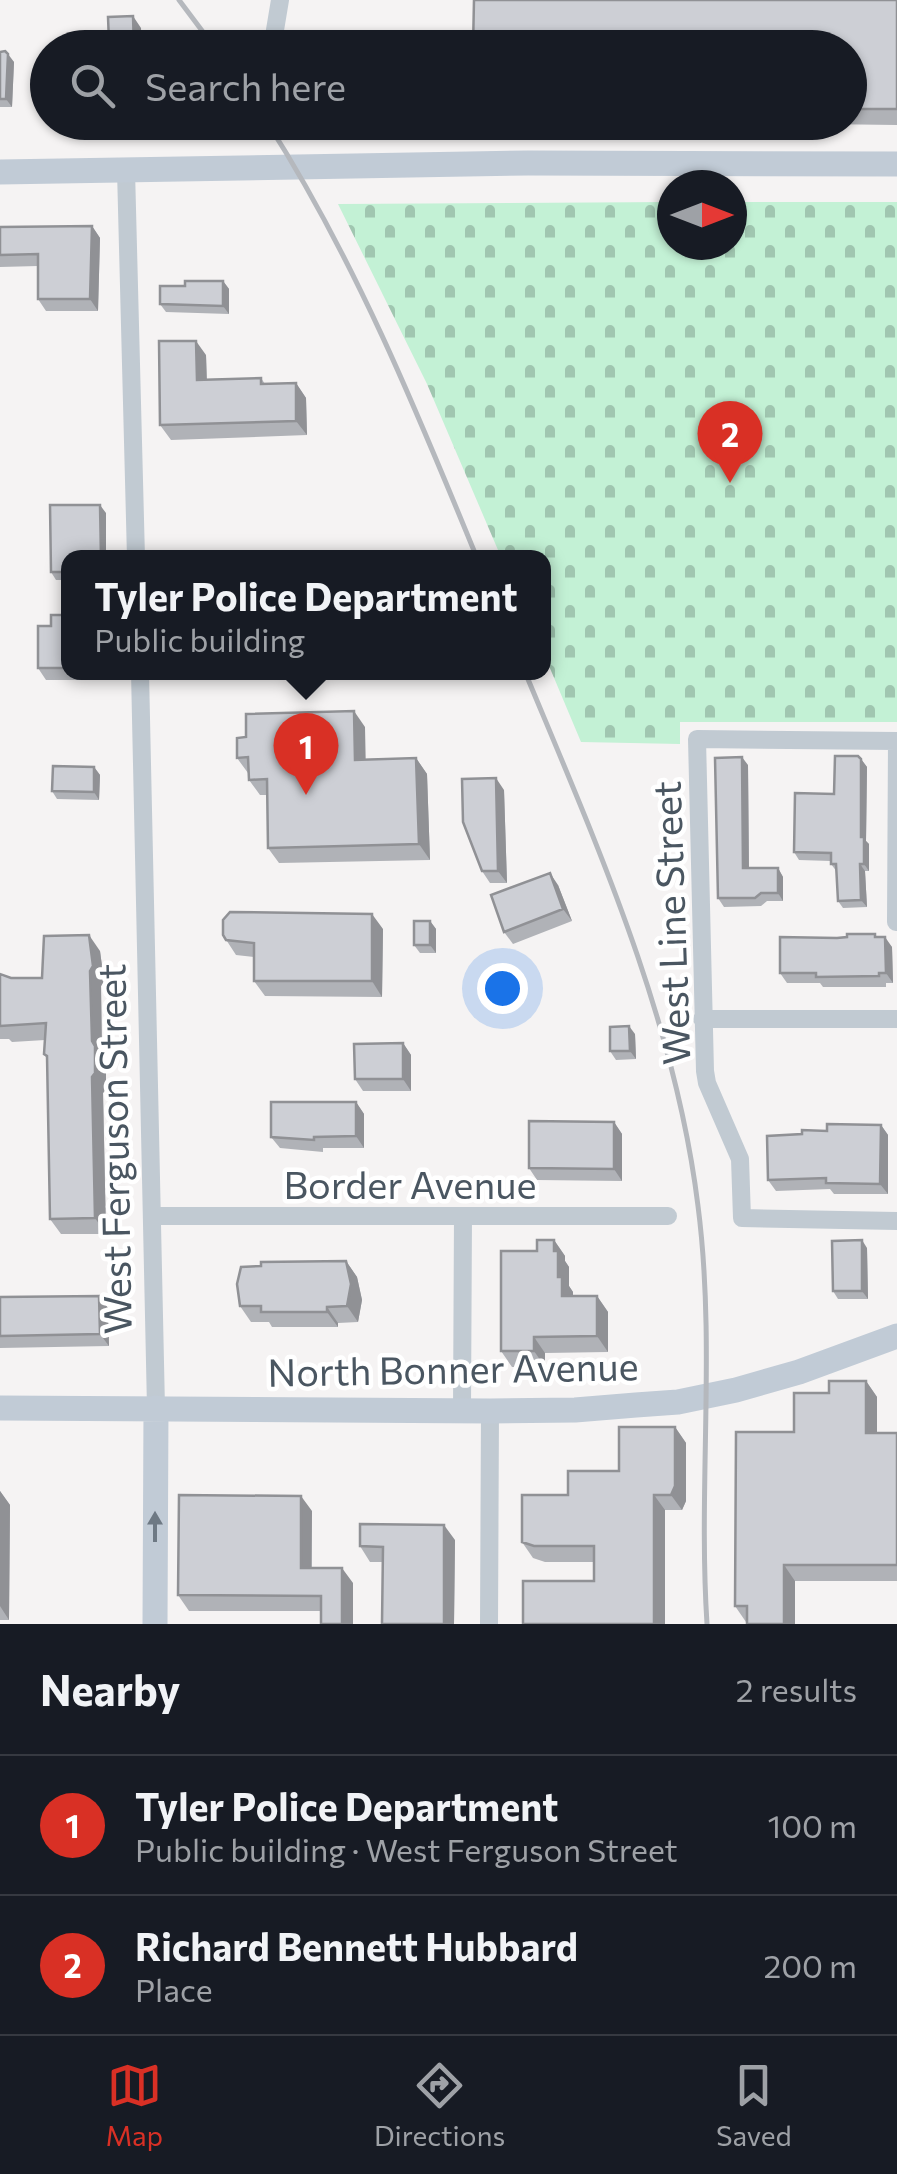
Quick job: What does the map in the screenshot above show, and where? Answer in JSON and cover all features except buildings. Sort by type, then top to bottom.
[{"type":"main road","points":[[0,172],[528,163],[897,164]]},
{"type":"main road","name":"North Bonner Avenue","points":[[0,1408],[490,1411],[575,1410],[678,1402],[799,1372],[897,1336]]},
{"type":"main road","name":"West Ferguson Street","points":[[155,1624],[156,1408]]},
{"type":"street","points":[[275,30],[280,0]]},
{"type":"street","points":[[126,170],[136,550]]},
{"type":"street","name":"West Ferguson Street","points":[[140,680],[156,1408]]},
{"type":"street","name":"West Line Street","points":[[897,741],[698,739],[702,1019],[707,1083],[740,1159],[742,1218],[897,1220]]},
{"type":"street","points":[[896,922],[897,741]]},
{"type":"street","points":[[702,1019],[897,1019]]},
{"type":"street","name":"Border Avenue","points":[[152,1216],[668,1216]]},
{"type":"street","points":[[462,1410],[463,1216]]},
{"type":"street","points":[[489,1624],[490,1411]]},
{"type":"green space","points":[[657,202],[657,260],[747,260],[747,202],[897,202],[897,722],[680,722],[680,744],[581,742],[551,671],[551,550],[498,550],[427,384],[338,204]]},
{"type":"railway","points":[[179,0],[202,30]]},
{"type":"railway","points":[[278,140],[356,280],[474,550]]},
{"type":"railway","points":[[528,680],[630,934],[652,1000],[687,1136],[698,1206],[706,1310],[707,1624]]},
{"type":"place","name":"Richard Bennett Hubbard","points":[[730,483]]},
{"type":"place","name":"Tyler Police Department","points":[[306,795]]}]
